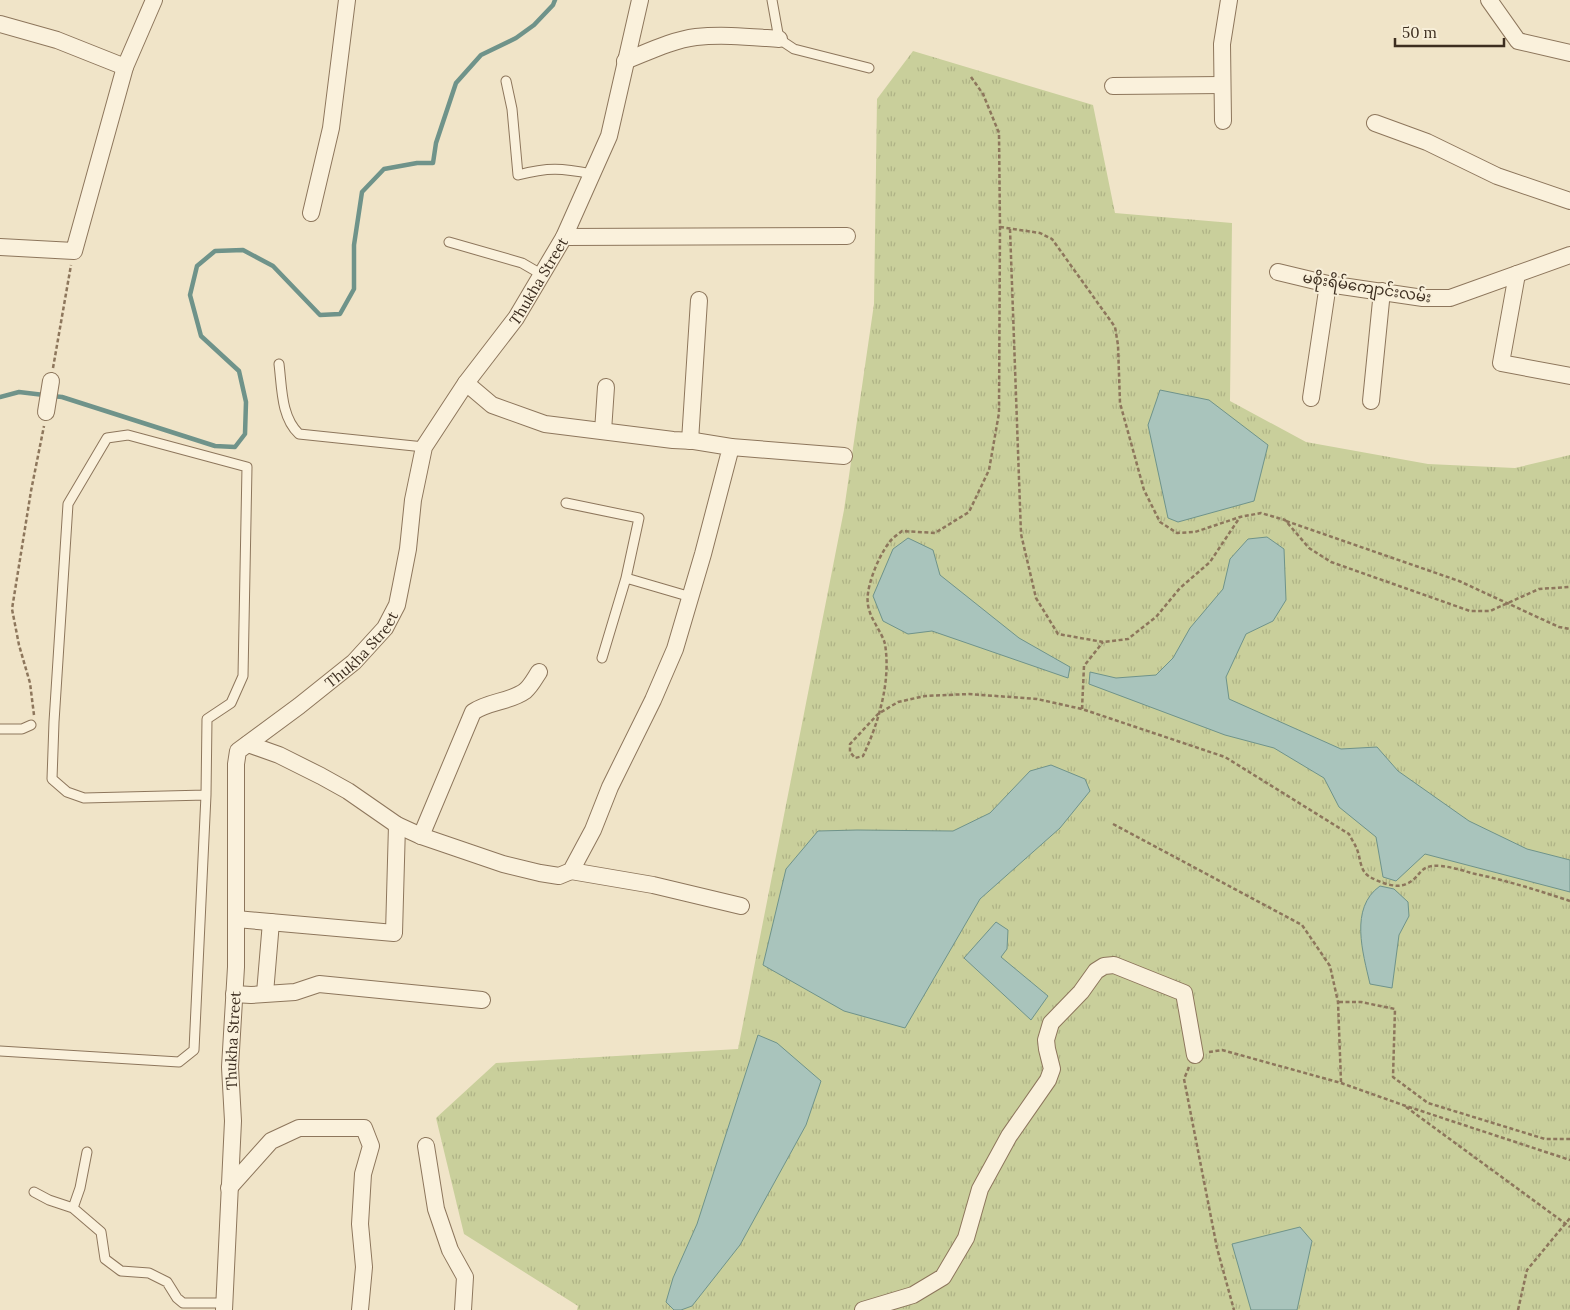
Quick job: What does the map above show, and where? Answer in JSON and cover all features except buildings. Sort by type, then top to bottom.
[{"type":"street","points":[[0,247],[74,251],[125,67],[154,0]]},
{"type":"street","points":[[311,213],[331,128],[347,0]]},
{"type":"street","name":"Thukha Street","points":[[224,1307],[234,1121],[230,1067],[236,918],[236,764],[238,751],[354,662],[386,628],[397,605],[408,550],[413,500],[424,447],[466,383],[516,318],[564,237],[609,136],[640,0]]},
{"type":"street","points":[[1223,121],[1222,44],[1229,0]]},
{"type":"street","points":[[1489,0],[1518,42],[1570,53]]},
{"type":"street","points":[[0,24],[58,40],[125,67]]},
{"type":"street","points":[[625,61],[668,44],[695,37],[736,35],[778,39]]},
{"type":"street","points":[[1113,86],[1222,85]]},
{"type":"street","points":[[1375,123],[1427,142],[1497,176],[1570,201]]},
{"type":"street","points":[[564,237],[848,236]]},
{"type":"street","name":"မစိုးရိမ်ကျောင်းလမ်း","points":[[1278,272],[1328,284],[1423,298],[1450,298],[1570,255]]},
{"type":"street","points":[[1517,274],[1501,363],[1570,376]]},
{"type":"street","points":[[1311,398],[1328,284]]},
{"type":"street","points":[[1371,401],[1382,291]]},
{"type":"street","points":[[690,441],[699,300]]},
{"type":"street","points":[[46,412],[51,381]]},
{"type":"street","points":[[466,383],[492,405],[545,424],[731,447],[844,456]]},
{"type":"street","points":[[603,432],[606,387]]},
{"type":"street","points":[[571,871],[593,830],[610,787],[654,700],[676,649],[731,447]]},
{"type":"street","points":[[421,836],[473,712],[481,706],[515,696],[525,690],[540,672]]},
{"type":"street","points":[[248,744],[279,755],[321,776],[348,791],[397,825],[421,836],[512,866],[559,876],[571,871],[653,885],[740,906]]},
{"type":"street","points":[[236,918],[394,933],[397,825]]},
{"type":"street","points":[[266,993],[271,922]]},
{"type":"street","points":[[863,1310],[913,1295],[943,1277],[966,1238],[984,1182],[1009,1136],[1048,1080],[1052,1070],[1046,1049],[1046,1040],[1051,1023],[1081,992],[1096,971],[1104,966],[1114,965],[1184,993],[1195,1055]]},
{"type":"street","points":[[234,994],[295,992],[319,984],[482,1000]]},
{"type":"street","points":[[229,1188],[270,1141],[299,1128],[364,1128],[371,1146],[363,1174],[360,1224],[364,1267],[360,1310]]},
{"type":"street","points":[[426,1146],[436,1209],[450,1250],[464,1277],[462,1310]]},
{"type":"lane","points":[[772,0],[778,39],[794,49],[869,68]]},
{"type":"lane","points":[[506,81],[512,109],[518,175],[551,168],[569,169],[592,174]]},
{"type":"lane","points":[[449,242],[522,262],[541,274]]},
{"type":"lane","points":[[279,364],[287,415],[291,426],[299,434],[424,447]]},
{"type":"lane","points":[[0,1051],[179,1062],[194,1050],[206,795],[207,719],[231,703],[243,676],[247,467],[128,436],[107,438],[68,504],[52,779],[67,792],[84,798],[206,795]]},
{"type":"lane","points":[[566,503],[639,518],[626,578],[602,658]]},
{"type":"lane","points":[[626,578],[691,598]]},
{"type":"lane","points":[[0,729],[22,729],[31,724]]},
{"type":"lane","points":[[73,1208],[80,1188],[87,1152]]},
{"type":"lane","points":[[34,1192],[49,1200],[73,1208],[100,1232],[105,1259],[121,1271],[149,1273],[167,1282],[177,1298],[183,1303],[224,1307]]},
{"type":"path","points":[[971,77],[983,94],[999,133],[999,413],[989,470],[969,512],[935,534],[902,531],[888,543],[870,582],[868,605],[884,642],[886,681],[878,714],[872,738],[863,756],[855,758],[850,752],[850,744],[878,714],[898,702],[925,696],[968,694],[1037,699],[1082,709],[1225,757],[1349,834],[1357,848],[1362,868],[1367,876],[1376,880],[1398,886],[1407,884],[1414,879],[1420,870],[1430,866],[1441,866],[1509,881],[1570,901]]},
{"type":"path","points":[[1000,227],[1040,233],[1052,239],[1115,327],[1118,345],[1120,403],[1144,490],[1160,522],[1177,533],[1195,532],[1240,517],[1261,513],[1459,581],[1558,627],[1570,629]]},
{"type":"path","points":[[1010,229],[1021,534],[1036,598],[1058,634],[1103,642],[1128,639],[1156,617],[1180,588],[1210,562],[1240,517]]},
{"type":"path","points":[[51,381],[74,251]]},
{"type":"path","points":[[31,724],[35,715],[30,683],[19,645],[12,609],[29,501],[46,412]]},
{"type":"path","points":[[1285,520],[1309,548],[1331,562],[1470,611],[1490,611],[1540,589],[1570,587]]},
{"type":"path","points":[[1082,709],[1084,666],[1103,642]]},
{"type":"path","points":[[1113,824],[1302,926],[1330,966],[1338,1002],[1341,1083]]},
{"type":"path","points":[[1338,1002],[1361,1002],[1395,1009],[1393,1077],[1428,1103],[1545,1138],[1570,1139]]},
{"type":"path","points":[[1234,1310],[1216,1248],[1184,1079],[1195,1055],[1222,1050],[1341,1083],[1570,1160]]},
{"type":"path","points":[[1403,1105],[1570,1226]]},
{"type":"path","points":[[1518,1310],[1527,1270],[1570,1218]]},
{"type":"green space","points":[[913,51],[1093,105],[1115,213],[1232,223],[1230,401],[1306,442],[1428,464],[1515,468],[1570,455],[1570,1310],[577,1310],[578,1306],[464,1234],[436,1118],[496,1063],[738,1049],[844,510],[874,304],[877,99]]},
{"type":"water","points":[[1160,390],[1209,400],[1268,445],[1254,501],[1178,522],[1168,518],[1148,425]]},
{"type":"water","points":[[1267,537],[1284,549],[1286,600],[1273,621],[1246,634],[1226,677],[1229,699],[1341,749],[1377,747],[1398,771],[1469,821],[1527,849],[1570,860],[1570,892],[1425,854],[1396,881],[1383,877],[1376,837],[1339,807],[1324,778],[1274,748],[1225,735],[1089,684],[1090,672],[1116,678],[1156,675],[1173,658],[1190,628],[1223,589],[1230,559],[1248,539]]},
{"type":"water","points":[[908,538],[933,550],[940,575],[1019,638],[1070,667],[1068,678],[932,631],[908,634],[883,621],[873,596],[893,549]]},
{"type":"water","points":[[1051,765],[1085,779],[1090,791],[1060,828],[980,899],[905,1028],[844,1011],[763,965],[786,869],[818,831],[953,831],[990,813],[1030,771]]},
{"type":"water","points":[[1380,886],[1394,889],[1408,902],[1409,916],[1399,935],[1392,988],[1370,984],[1362,945],[1361,919],[1364,906],[1370,895]]},
{"type":"water","points":[[996,922],[1008,930],[1007,949],[1001,957],[1048,996],[1031,1020],[964,958]]},
{"type":"water","points":[[758,1035],[777,1043],[821,1081],[806,1125],[740,1245],[692,1306],[681,1310],[674,1310],[666,1302],[673,1278],[697,1224]]},
{"type":"water","points":[[1300,1227],[1312,1241],[1297,1310],[1251,1310],[1232,1244]]},
{"type":"waterway","points":[[52,396],[62,397],[215,446],[235,447],[245,434],[246,402],[239,371],[201,336],[190,295],[197,266],[215,251],[243,250],[273,266],[320,315],[340,314],[354,289],[354,245],[362,192],[384,169],[417,163],[433,163],[436,143],[456,83],[481,55],[516,38],[534,25],[553,5],[555,0]]},
{"type":"waterway","points":[[0,397],[19,392],[44,395]]}]
